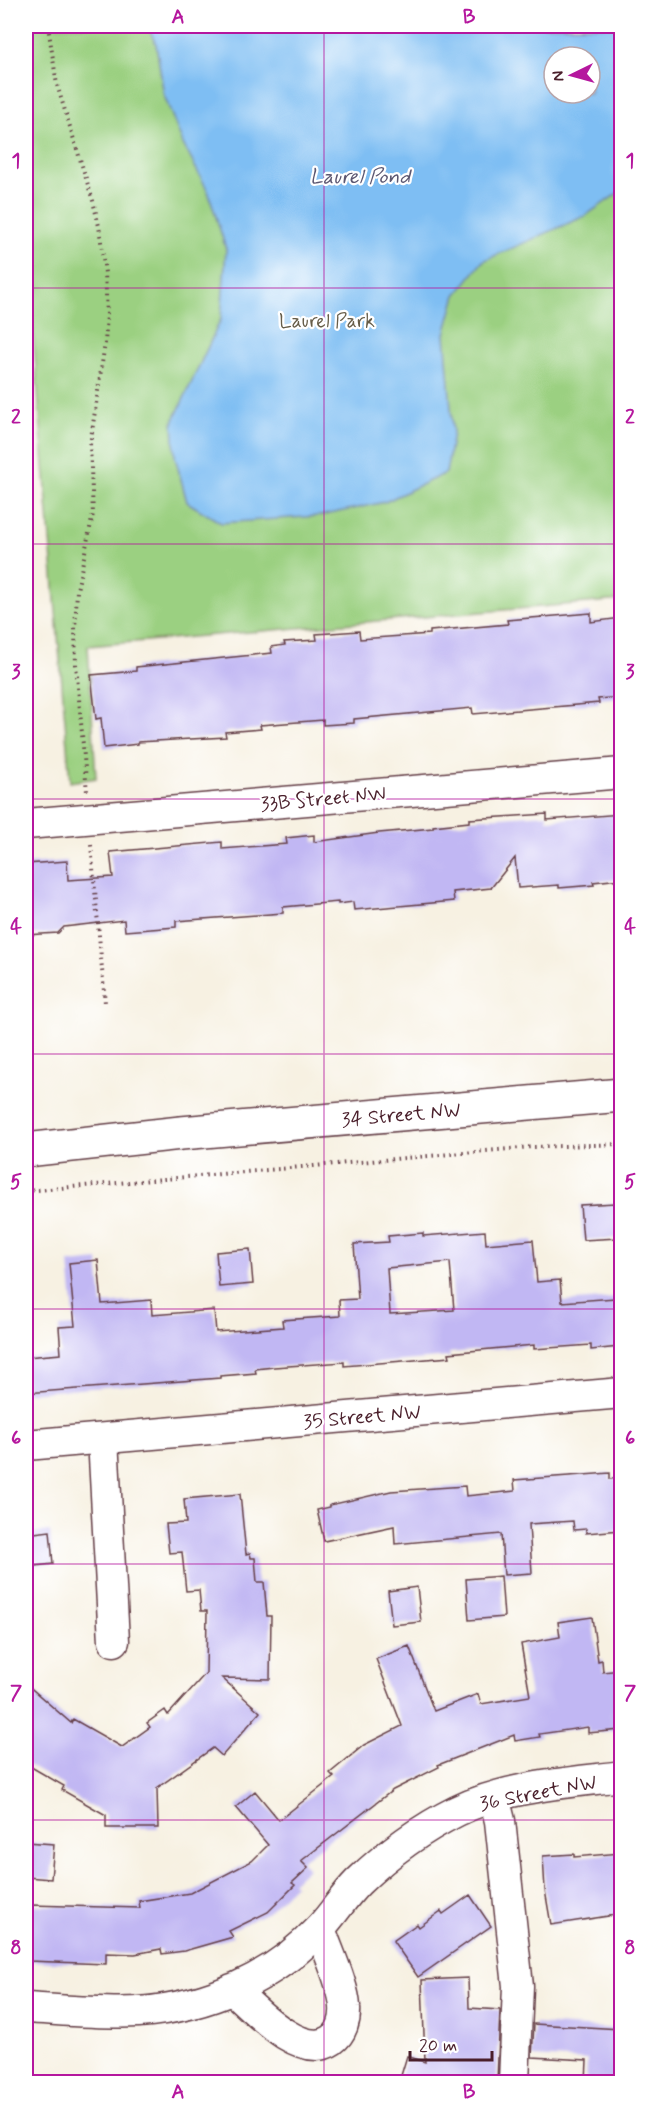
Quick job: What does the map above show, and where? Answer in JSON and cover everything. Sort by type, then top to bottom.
[{"type":"main road","name":"34 Street NW","points":[[26,1150],[181,1133],[621,1095]]},
{"type":"main road","name":"34 Street NW","points":[[26,1142],[181,1133]]},
{"type":"street","name":"33B Street NW","points":[[26,824],[621,773]]},
{"type":"street","name":"35 Street NW","points":[[26,1445],[621,1393]]},
{"type":"street","points":[[103,1439],[114,1641]]},
{"type":"street","name":"36 Street NW","points":[[26,2008],[139,2012],[199,2001],[232,1989],[274,1968],[320,1928],[357,1883],[384,1859],[422,1831],[459,1810],[494,1797],[532,1789],[621,1776]]},
{"type":"street","points":[[494,1797],[500,1821],[518,1986],[514,2082]]},
{"type":"street","points":[[232,1989],[268,2022],[294,2039],[318,2045],[331,2041],[340,2034],[345,2007],[320,1928]]},
{"type":"path","points":[[48,26],[57,85],[99,226],[105,273],[107,315],[105,343],[90,445],[93,514],[77,590],[75,629],[87,799]]},
{"type":"path","points":[[91,842],[105,1003]]},
{"type":"path","points":[[26,1191],[532,1147],[621,1144]]},
{"type":"green space","name":"Laurel Park","points":[[26,26],[621,26],[621,600],[88,646],[96,778],[70,782],[26,247]]},
{"type":"water","name":"Laurel Pond","points":[[147,26],[621,26],[621,191],[585,216],[483,261],[456,295],[445,334],[453,433],[446,473],[385,502],[320,516],[221,523],[187,502],[175,457],[173,422],[221,319],[226,249],[208,191],[183,144],[164,95],[156,44]]},
{"type":"building","points":[[591,613],[591,622],[621,618],[621,697],[598,699],[599,703],[473,714],[472,708],[354,719],[354,723],[323,725],[323,720],[260,725],[261,729],[225,732],[226,737],[138,742],[138,744],[104,748],[101,718],[96,719],[91,675],[136,671],[136,667],[272,653],[271,647],[285,645],[284,642],[317,640],[316,634],[359,631],[360,639],[430,634],[430,631],[508,624],[507,620]]},
{"type":"building","points":[[547,814],[547,820],[621,814],[621,879],[593,882],[594,885],[518,888],[515,858],[491,888],[453,892],[454,901],[354,910],[353,902],[338,904],[338,902],[283,907],[283,913],[176,921],[176,927],[125,931],[124,920],[64,927],[58,933],[26,935],[26,864],[67,861],[68,880],[113,877],[110,852],[222,842],[222,849],[287,844],[286,838],[314,835],[314,842],[433,828],[433,826],[469,822],[469,819]]},
{"type":"building","points":[[615,1203],[618,1238],[583,1240],[580,1205]]},
{"type":"building","points":[[485,1231],[486,1244],[533,1240],[537,1282],[560,1280],[562,1302],[615,1298],[619,1347],[591,1350],[591,1345],[534,1349],[534,1345],[449,1353],[450,1357],[344,1366],[344,1362],[274,1367],[255,1369],[256,1373],[220,1376],[220,1378],[26,1393],[26,1357],[61,1354],[59,1327],[75,1326],[69,1263],[98,1260],[102,1304],[151,1300],[152,1315],[214,1310],[216,1332],[283,1327],[282,1320],[340,1316],[339,1300],[358,1299],[354,1244],[389,1242],[388,1236],[423,1233],[423,1236]],"holes":[[[450,1262],[454,1310],[390,1314],[387,1268]]]},
{"type":"building","points":[[250,1249],[253,1284],[219,1287],[216,1252]]},
{"type":"building","points":[[610,1473],[610,1479],[621,1478],[621,1530],[586,1533],[586,1529],[574,1530],[573,1521],[529,1524],[532,1573],[504,1575],[501,1534],[395,1544],[394,1526],[324,1541],[317,1510],[391,1491],[465,1486],[466,1496],[515,1491],[514,1480]]},
{"type":"building","points":[[240,1494],[246,1554],[250,1553],[251,1558],[255,1558],[257,1582],[264,1582],[267,1616],[271,1616],[270,1679],[222,1678],[260,1712],[222,1756],[213,1748],[157,1788],[158,1828],[106,1828],[106,1815],[62,1790],[64,1786],[26,1764],[26,1684],[71,1723],[73,1719],[122,1747],[150,1727],[147,1723],[165,1710],[168,1715],[206,1673],[207,1611],[201,1611],[199,1590],[186,1591],[182,1552],[169,1553],[166,1524],[186,1523],[184,1499]]},
{"type":"building","points":[[50,1531],[53,1564],[26,1567],[26,1534]]},
{"type":"building","points":[[501,1576],[504,1617],[469,1620],[466,1579]]},
{"type":"building","points":[[417,1587],[421,1622],[392,1625],[388,1591]]},
{"type":"building","points":[[592,1617],[598,1661],[602,1660],[603,1672],[621,1670],[621,1730],[588,1733],[588,1727],[539,1734],[540,1737],[515,1741],[514,1735],[438,1765],[439,1767],[393,1790],[301,1861],[308,1868],[292,1883],[295,1885],[268,1912],[229,1931],[233,1937],[184,1951],[162,1954],[161,1949],[135,1954],[106,1953],[106,1964],[29,1961],[31,1905],[140,1908],[139,1901],[190,1893],[252,1861],[268,1845],[236,1807],[255,1791],[279,1820],[334,1777],[330,1773],[364,1745],[402,1726],[376,1659],[409,1646],[434,1711],[478,1694],[481,1704],[530,1696],[521,1644],[560,1637],[558,1622]]},
{"type":"building","points":[[26,1842],[54,1844],[51,1879],[26,1877]]},
{"type":"building","points":[[621,1853],[621,1914],[551,1925],[545,1890],[543,1856],[574,1854],[574,1857]]},
{"type":"building","points":[[470,1895],[491,1926],[418,1977],[393,1941],[417,1924],[419,1927],[441,1911],[443,1914]]},
{"type":"building","points":[[468,1978],[469,2008],[500,2010],[497,2081],[399,2082],[407,2056],[425,2062],[422,1980]]},
{"type":"building","points":[[534,2024],[621,2029],[621,2082],[586,2082],[587,2060],[532,2057]]}]
